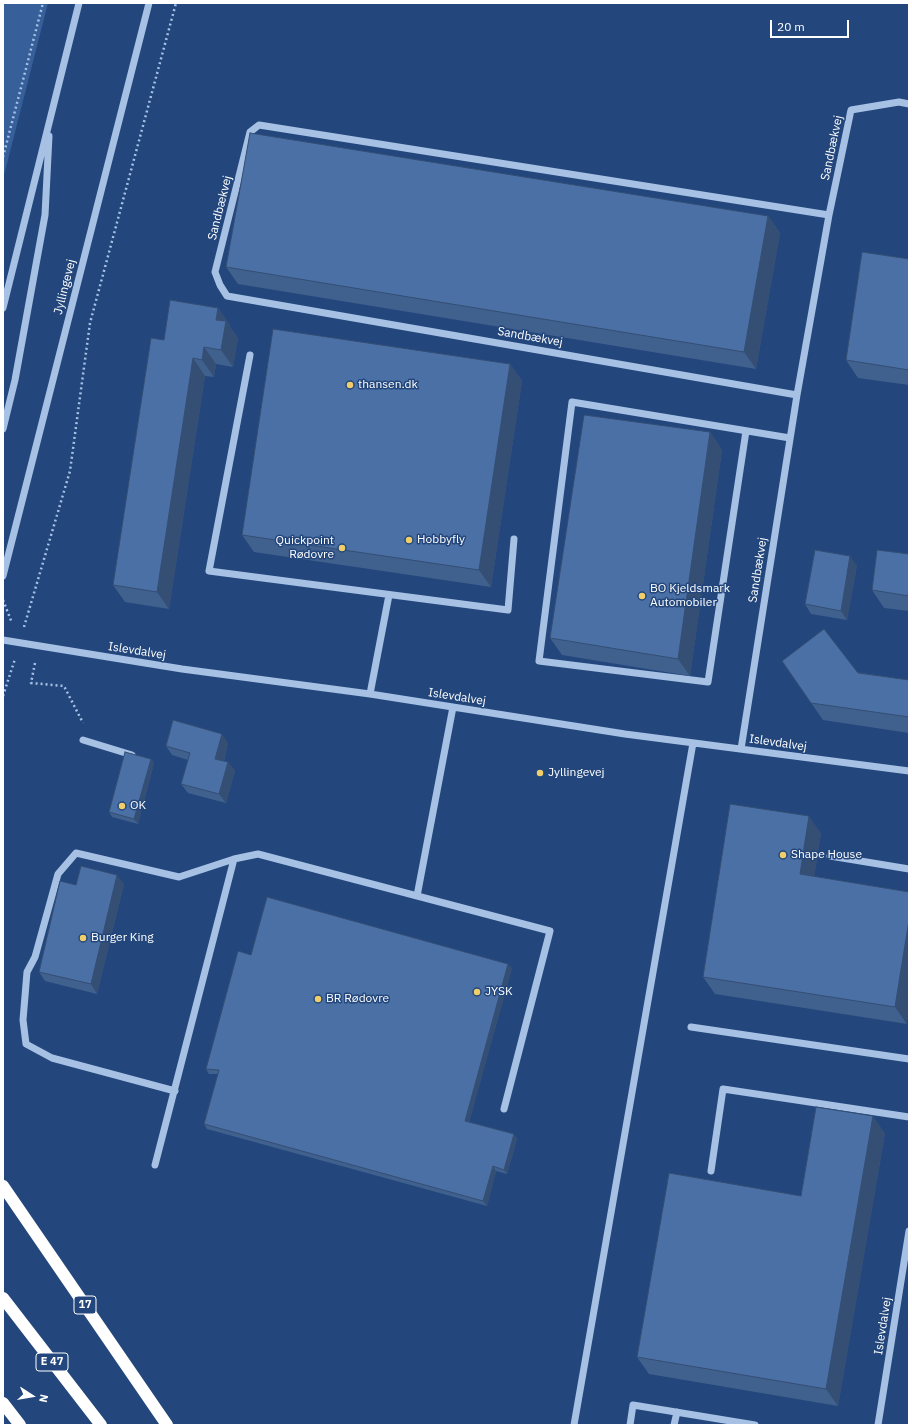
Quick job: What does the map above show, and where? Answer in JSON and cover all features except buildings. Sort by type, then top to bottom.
[{"type":"highway","name":"17","points":[[3,1186],[167,1425]]},
{"type":"highway","name":"E 47","points":[[3,1298],[102,1425]]},
{"type":"highway","points":[[3,1403],[20,1425]]},
{"type":"street","points":[[3,308],[79,3]]},
{"type":"street","name":"Jyllingevej","points":[[3,576],[149,3]]},
{"type":"street","name":"Sandbækvej","points":[[741,749],[797,395],[829,215],[851,110],[899,102],[909,104]]},
{"type":"street","points":[[3,430],[15,380],[45,215],[50,120]]},
{"type":"street","name":"Sandbækvej","points":[[797,395],[227,296],[220,285],[215,272],[250,132],[259,125],[829,215]]},
{"type":"street","points":[[250,355],[209,570],[508,610],[514,540]]},
{"type":"street","points":[[746,431],[708,682],[539,661],[572,402],[790,438]]},
{"type":"street","points":[[370,694],[389,595]]},
{"type":"street","name":"Islevdalvej","points":[[3,640],[182,670],[370,694],[624,734],[909,771]]},
{"type":"street","points":[[417,896],[453,707]]},
{"type":"street","points":[[83,740],[133,755]]},
{"type":"street","points":[[574,1425],[693,743]]},
{"type":"street","points":[[175,1091],[52,1058],[26,1044],[23,1020],[26,972],[35,957],[58,874],[76,853],[179,877],[234,859],[258,854],[550,931],[504,1109]]},
{"type":"street","points":[[830,856],[909,869]]},
{"type":"street","points":[[155,1165],[234,859]]},
{"type":"street","points":[[691,1027],[909,1059]]},
{"type":"street","points":[[711,1171],[723,1089],[909,1117]]},
{"type":"street","name":"Islevdalvej","points":[[878,1425],[909,1231]]},
{"type":"street","points":[[630,1425],[632,1405],[755,1425]]},
{"type":"street","points":[[674,1425],[676,1412]]},
{"type":"path","points":[[3,157],[43,3]]},
{"type":"path","points":[[3,696],[70,471],[90,323],[176,3]]},
{"type":"path","points":[[3,600],[20,643]]},
{"type":"path","points":[[39,647],[31,683],[64,686],[85,728],[83,740]]},
{"type":"shaded area","points":[[3,3],[48,3],[3,179]]},
{"type":"place","name":"thansen.dk","points":[[350,385]]},
{"type":"place","name":"Hobbyfly","points":[[409,540]]},
{"type":"place","name":"Quickpoint Rødovre","points":[[342,548]]},
{"type":"place","name":"BO Kjeldsmark Automobiler","points":[[642,596]]},
{"type":"place","name":"Jyllingevej","points":[[540,773]]},
{"type":"place","name":"OK","points":[[122,806]]},
{"type":"place","name":"Shape House","points":[[783,855]]},
{"type":"place","name":"Burger King","points":[[83,938]]},
{"type":"place","name":"JYSK","points":[[477,992]]},
{"type":"place","name":"BR Rødovre","points":[[318,999]]}]
